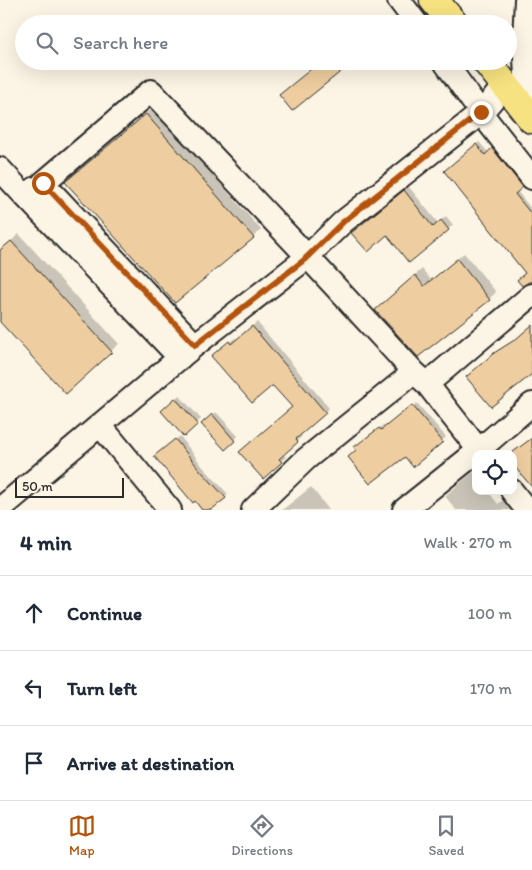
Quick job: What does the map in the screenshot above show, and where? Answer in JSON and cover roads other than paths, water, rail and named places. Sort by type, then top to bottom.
[{"type":"main road","points":[[434,0],[446,15]]},
{"type":"main road","points":[[493,70],[530,116]]},
{"type":"street","points":[[399,0],[410,15]]},
{"type":"street","points":[[526,0],[524,39],[530,116]]},
{"type":"street","points":[[451,70],[532,178]]},
{"type":"street","points":[[0,509],[187,352],[308,256],[343,222],[481,112],[505,85]]},
{"type":"street","points":[[26,196],[151,91],[421,378],[479,450]]},
{"type":"street","points":[[0,169],[187,352]]},
{"type":"street","points":[[43,183],[187,352]]},
{"type":"street","points":[[253,510],[306,459],[421,378],[532,295]]},
{"type":"street","points":[[483,450],[532,404]]},
{"type":"street","points":[[100,424],[170,510]]},
{"type":"street","points":[[404,510],[472,459]]},
{"type":"street","points":[[515,495],[526,510]]}]
